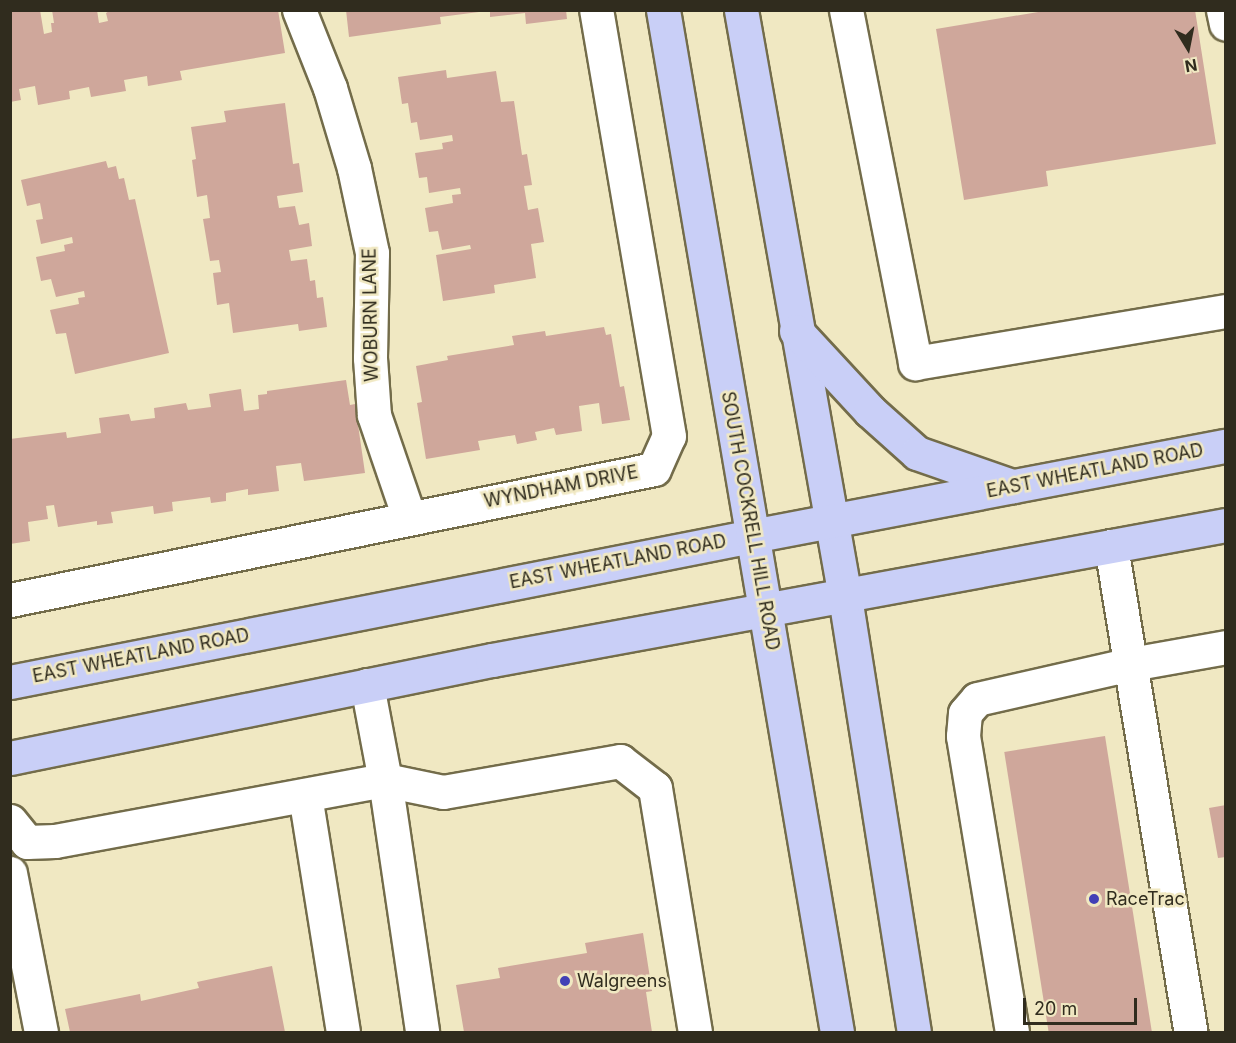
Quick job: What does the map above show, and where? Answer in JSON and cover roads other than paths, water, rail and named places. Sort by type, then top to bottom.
[{"type":"main road","name":"SOUTH COCKRELL HILL ROAD","points":[[663,10],[837,1032]]},
{"type":"main road","points":[[741,10],[829,521],[845,597],[914,1032]]},
{"type":"main road","points":[[796,331],[870,411],[917,453],[1014,486]]},
{"type":"main road","name":"EAST WHEATLAND ROAD","points":[[10,682],[829,521],[1226,446]]},
{"type":"main road","points":[[10,758],[367,686],[1226,525]]},
{"type":"lane","name":"WOBURN LANE","points":[[298,10],[330,88],[359,189],[372,253],[370,358],[374,415],[409,517]]},
{"type":"lane","name":"WYNDHAM DRIVE","points":[[10,600],[409,517],[654,469],[669,436],[596,10]]},
{"type":"lane","points":[[846,10],[915,363],[1226,311]]},
{"type":"lane","points":[[1223,10],[1226,24]]},
{"type":"lane","points":[[1112,546],[1191,1032]]},
{"type":"lane","points":[[1012,1032],[963,736],[965,713],[977,699],[1131,664],[1226,647]]},
{"type":"lane","points":[[367,686],[385,780],[422,1032]]},
{"type":"lane","points":[[11,828],[27,842],[55,841],[385,780],[442,792],[620,761],[655,788],[695,1032]]},
{"type":"lane","points":[[305,795],[343,1032]]},
{"type":"lane","points":[[10,873],[40,1032]]},
{"type":"place","name":"RaceTrac","points":[[1094,899]]},
{"type":"place","name":"Walgreens","points":[[565,981]]}]
